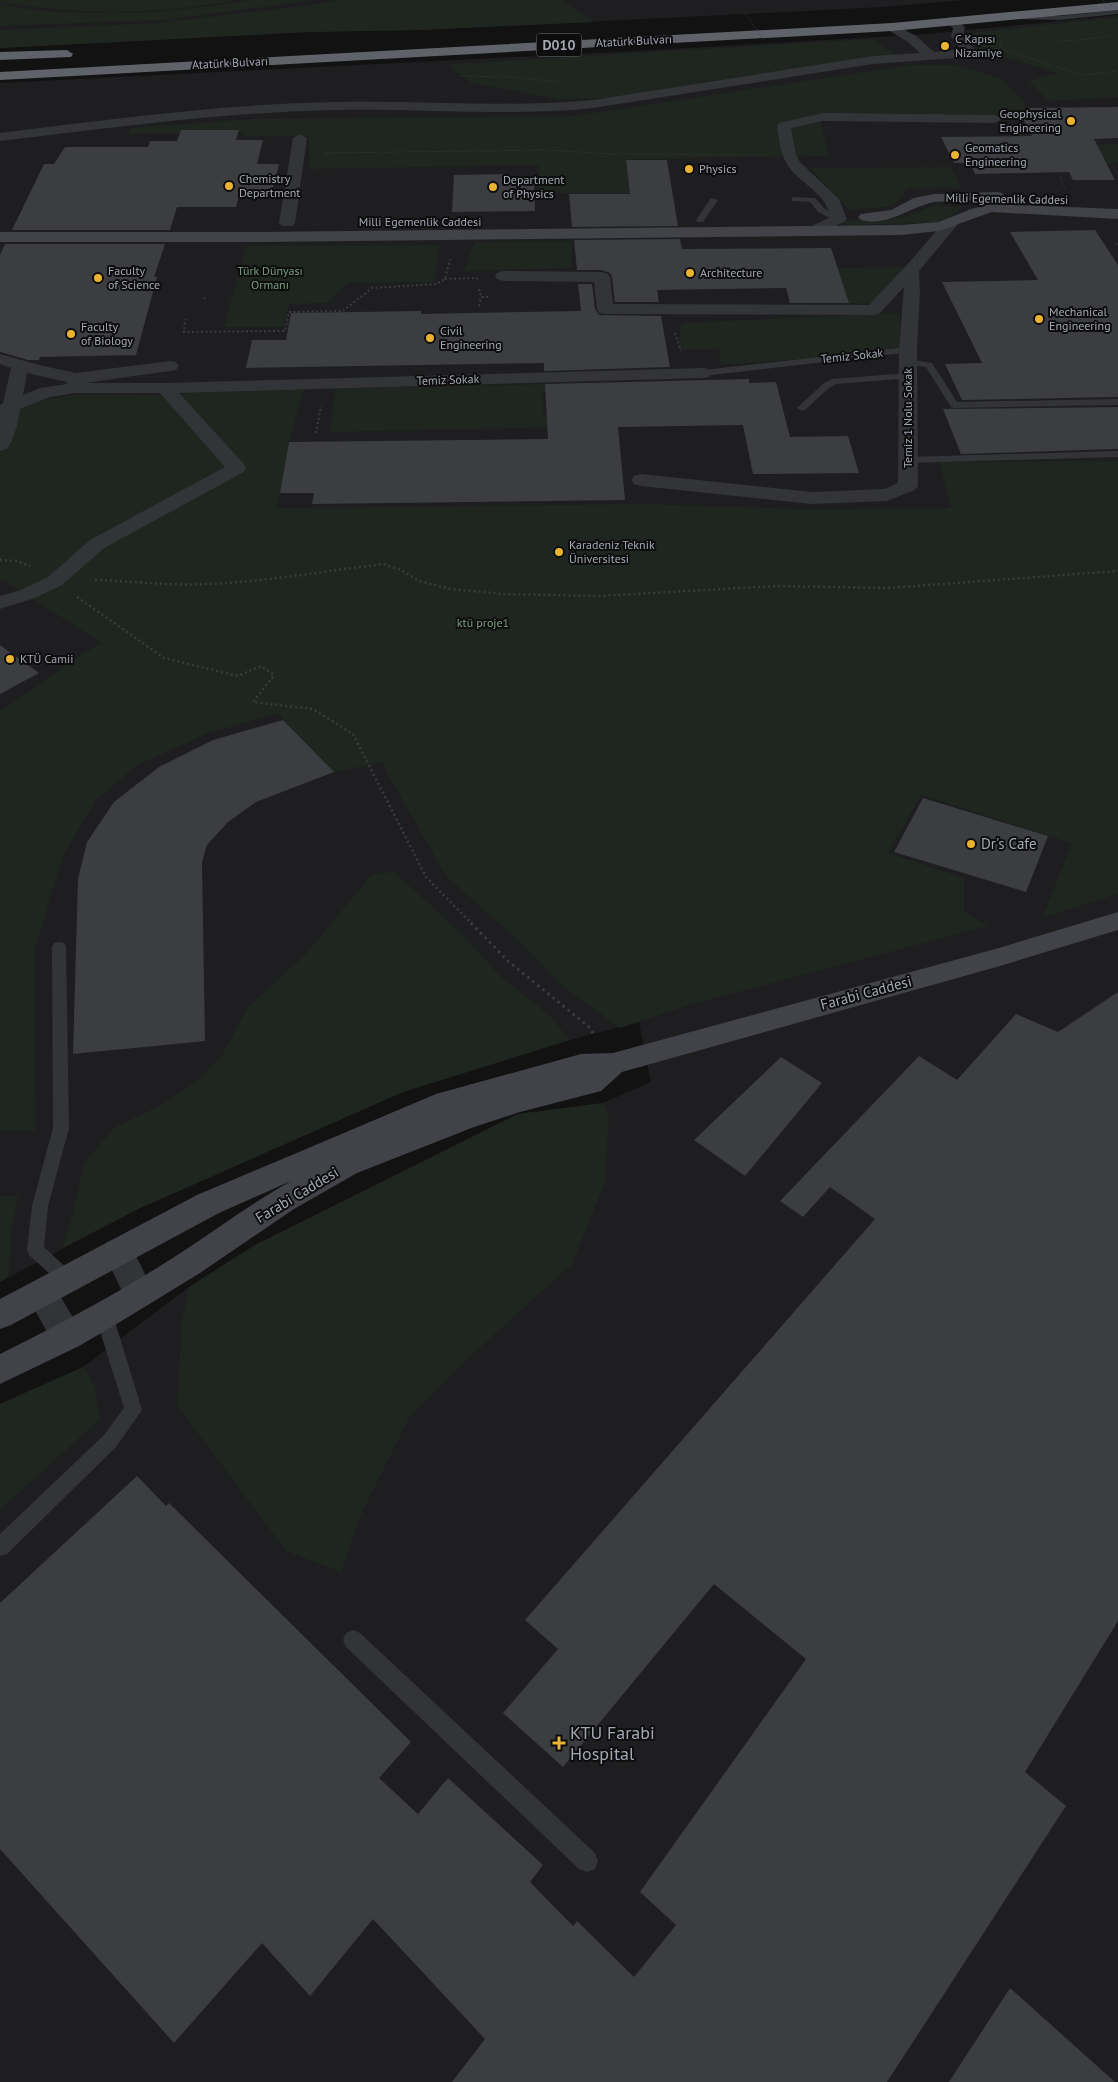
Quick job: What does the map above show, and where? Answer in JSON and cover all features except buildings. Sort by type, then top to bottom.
[{"type":"highway","name":"Atatürk Bulvarı","points":[[0,76],[892,27],[1118,9]]},
{"type":"highway","name":"Atatürk Bulvarı","points":[[0,64],[366,45],[674,26]]},
{"type":"highway","points":[[297,47],[366,45]]},
{"type":"highway","points":[[0,56],[79,54]]},
{"type":"street","points":[[0,136],[139,120],[288,108],[336,106],[553,108],[592,104],[854,63],[955,54],[968,49],[957,36],[959,27],[950,21]]},
{"type":"street","points":[[892,27],[912,39],[931,56]]},
{"type":"street","points":[[839,218],[834,202],[794,164],[789,155],[784,126],[823,117],[995,119]]},
{"type":"street","points":[[287,223],[300,138]]},
{"type":"street","name":"Milli Egemenlik Caddesi","points":[[0,224],[839,218],[894,214],[919,201],[964,197],[997,196],[1118,202]]},
{"type":"street","points":[[964,197],[973,203],[977,210]]},
{"type":"street","name":"Milli Egemenlik Caddesi","points":[[0,237],[261,237],[901,230],[929,228],[951,223],[977,210],[992,208],[1118,214]]},
{"type":"street","name":"Milli Egemenlik Caddesi","points":[[812,231],[839,218]]},
{"type":"street","points":[[503,276],[602,277],[605,309],[873,310],[911,270],[951,223]]},
{"type":"street","points":[[901,230],[937,239]]},
{"type":"street","name":"Temiz 1 Nolu Sokak","points":[[641,480],[812,498],[887,495],[908,486],[908,363],[912,292],[911,270]]},
{"type":"street","name":"Temiz Sokak","points":[[0,359],[12,374],[40,371],[76,383],[165,388],[703,373]]},
{"type":"street","points":[[6,408],[46,392],[76,383],[170,366]]},
{"type":"street","points":[[0,445],[12,374],[46,392]]},
{"type":"street","points":[[0,603],[28,594],[55,581],[97,544],[236,468],[165,388]]},
{"type":"street","name":"Farabi Caddesi","points":[[0,1315],[208,1204],[446,1102],[504,1084],[581,1065],[613,1064],[1000,957],[1118,922]]},
{"type":"street","name":"Farabi Caddesi","points":[[0,1370],[68,1336],[104,1315],[189,1264],[283,1200],[347,1165],[473,1116],[520,1101],[591,1083],[613,1064]]},
{"type":"street","points":[[118,1251],[139,1294]]},
{"type":"street","points":[[54,1286],[68,1336]]},
{"type":"lane","points":[[795,198],[812,200],[821,210],[839,218]]},
{"type":"lane","points":[[700,220],[714,200]]},
{"type":"lane","points":[[802,408],[827,385],[835,381],[908,363],[929,365],[954,405],[1118,402]]},
{"type":"lane","name":"Temiz Sokak","points":[[703,373],[908,363]]},
{"type":"lane","points":[[909,460],[1118,454]]},
{"type":"lane","points":[[54,1286],[35,1250],[40,1206],[61,1128],[59,947]]},
{"type":"lane","points":[[0,1547],[110,1441],[133,1410],[104,1315]]},
{"type":"lane","points":[[353,1640],[588,1861]]},
{"type":"path","points":[[1103,0],[1118,9]]},
{"type":"path","points":[[746,14],[764,41]]},
{"type":"path","points":[[1051,39],[1070,42],[1118,34]]},
{"type":"path","points":[[1000,49],[1000,40],[1007,36]]},
{"type":"path","points":[[968,49],[1000,49],[1084,75],[1118,71]]},
{"type":"path","points":[[931,56],[995,119]]},
{"type":"path","points":[[452,75],[511,77],[568,82]]},
{"type":"path","points":[[1042,134],[1058,134],[1061,140],[1113,165],[1118,175]]},
{"type":"path","points":[[298,154],[546,150],[613,154],[789,155]]},
{"type":"path","points":[[1058,171],[1065,189]]},
{"type":"path","points":[[1116,242],[1118,247]]},
{"type":"path","points":[[445,279],[450,259]]},
{"type":"path","points":[[186,319],[183,331],[285,331],[289,312],[343,311],[372,288],[436,284],[445,279],[477,278],[478,282]]},
{"type":"path","points":[[479,306],[480,297]]},
{"type":"path","points":[[677,336],[681,354]]},
{"type":"path","points":[[0,560],[17,561],[35,568],[164,658],[238,676],[261,666],[274,675],[253,702],[313,709],[353,734],[426,877],[508,961],[589,1027],[613,1064]]},
{"type":"path","points":[[55,581],[119,580],[179,585],[222,583],[383,564],[401,570],[420,581],[451,589],[504,594],[599,596],[777,586],[888,588],[1118,571]]},
{"type":"shaded area","points":[[0,0],[965,0],[884,7],[665,18],[420,30],[308,32],[0,48]]},
{"type":"shaded area","name":"Karadeniz Teknik Üniversitesi","points":[[1118,15],[1118,2082],[0,2082],[0,1404],[83,1367],[189,1287],[255,1245],[518,1114],[603,1103],[651,1082],[639,1022],[570,1040],[403,1092],[138,1209],[0,1282],[0,83],[656,50],[927,34]]},
{"type":"green space","points":[[0,0],[236,0],[148,11],[118,12],[29,6],[0,2]]},
{"type":"green space","points":[[250,0],[319,0],[162,20],[0,26],[0,5],[53,12],[132,13],[179,10]]},
{"type":"green space","points":[[340,0],[561,0],[594,22],[420,30],[308,32],[0,48],[0,30],[159,23]]},
{"type":"green space","points":[[1118,17],[1118,97],[1049,101],[1029,81],[1057,73],[983,51],[968,33]]},
{"type":"green space","points":[[873,39],[897,55],[705,82],[612,98],[558,99],[472,83],[450,68],[451,64]]},
{"type":"green space","points":[[911,65],[956,65],[1002,79],[1024,102],[1027,112],[1016,112],[1018,118],[1012,119],[819,116],[829,156],[628,159],[632,193],[537,193],[539,165],[310,169],[309,136],[244,137],[244,132],[128,134],[130,128],[251,119],[573,116]]},
{"type":"green space","points":[[1118,144],[1118,163],[1086,164],[1074,145]]},
{"type":"green space","points":[[951,167],[961,188],[907,189],[894,206],[849,210],[810,168]]},
{"type":"green space","points":[[933,206],[962,207],[944,222],[848,225],[840,223],[841,221],[902,218]]},
{"type":"green space","points":[[573,241],[571,268],[464,271],[475,242]]},
{"type":"green space","name":"Türk Dünyası Ormanı","points":[[439,245],[435,282],[349,283],[327,303],[289,304],[284,327],[224,327],[246,246]]},
{"type":"green space","points":[[906,267],[871,304],[849,303],[841,278],[766,269]]},
{"type":"green space","points":[[900,313],[901,352],[721,365],[718,349],[679,349],[681,323]]},
{"type":"green space","points":[[560,384],[561,392],[542,392],[544,418],[574,418],[575,427],[330,432],[335,388]]},
{"type":"green space","name":"ktü proje1","points":[[305,386],[289,442],[277,508],[643,504],[807,509],[951,508],[939,462],[1118,461],[1118,894],[1042,918],[1072,843],[921,795],[888,853],[964,878],[964,911],[988,926],[689,1005],[620,1028],[560,984],[521,943],[446,876],[386,771],[383,762],[334,772],[283,720],[279,713],[208,733],[136,766],[96,800],[65,852],[34,951],[36,1131],[0,1131],[0,710],[88,650],[102,643],[3,580],[0,581],[0,417],[43,400],[79,394],[166,395]]},
{"type":"green space","points":[[394,872],[460,932],[500,976],[548,1014],[570,1040],[403,1092],[138,1209],[62,1248],[73,1214],[84,1163],[114,1128],[163,1104],[201,1078],[221,1057],[248,1007],[307,953],[372,874]]},
{"type":"green space","points":[[603,1103],[609,1116],[605,1182],[572,1264],[463,1363],[410,1416],[358,1521],[341,1572],[286,1551],[177,1405],[182,1322],[189,1287],[255,1245],[518,1114]]},
{"type":"green space","points":[[0,1196],[18,1196],[12,1230],[8,1277],[0,1282]]},
{"type":"green space","points":[[83,1367],[95,1387],[100,1419],[0,1510],[0,1404]]},
{"type":"place","name":"C Kapısı Nizamiye","points":[[945,46]]},
{"type":"place","name":"Geophysical Engineering","points":[[1071,121]]},
{"type":"place","name":"Geomatics Engineering","points":[[955,155]]},
{"type":"place","name":"Physics","points":[[689,169]]},
{"type":"place","name":"Chemistry Department","points":[[229,186]]},
{"type":"place","name":"Department of Physics","points":[[493,187]]},
{"type":"place","name":"Architecture","points":[[690,273]]},
{"type":"place","name":"Faculty of Science","points":[[98,278]]},
{"type":"place","name":"Mechanical Engineering","points":[[1039,319]]},
{"type":"place","name":"Faculty of Biology","points":[[71,334]]},
{"type":"place","name":"Civil Engineering","points":[[430,338]]},
{"type":"place","name":"Karadeniz Teknik Üniversitesi","points":[[559,552]]},
{"type":"place","name":"KTÜ Camii","points":[[10,659]]},
{"type":"place","name":"Dr's Cafe","points":[[971,844]]},
{"type":"place","name":"KTU Farabi Hospital","points":[[559,1743]]}]
